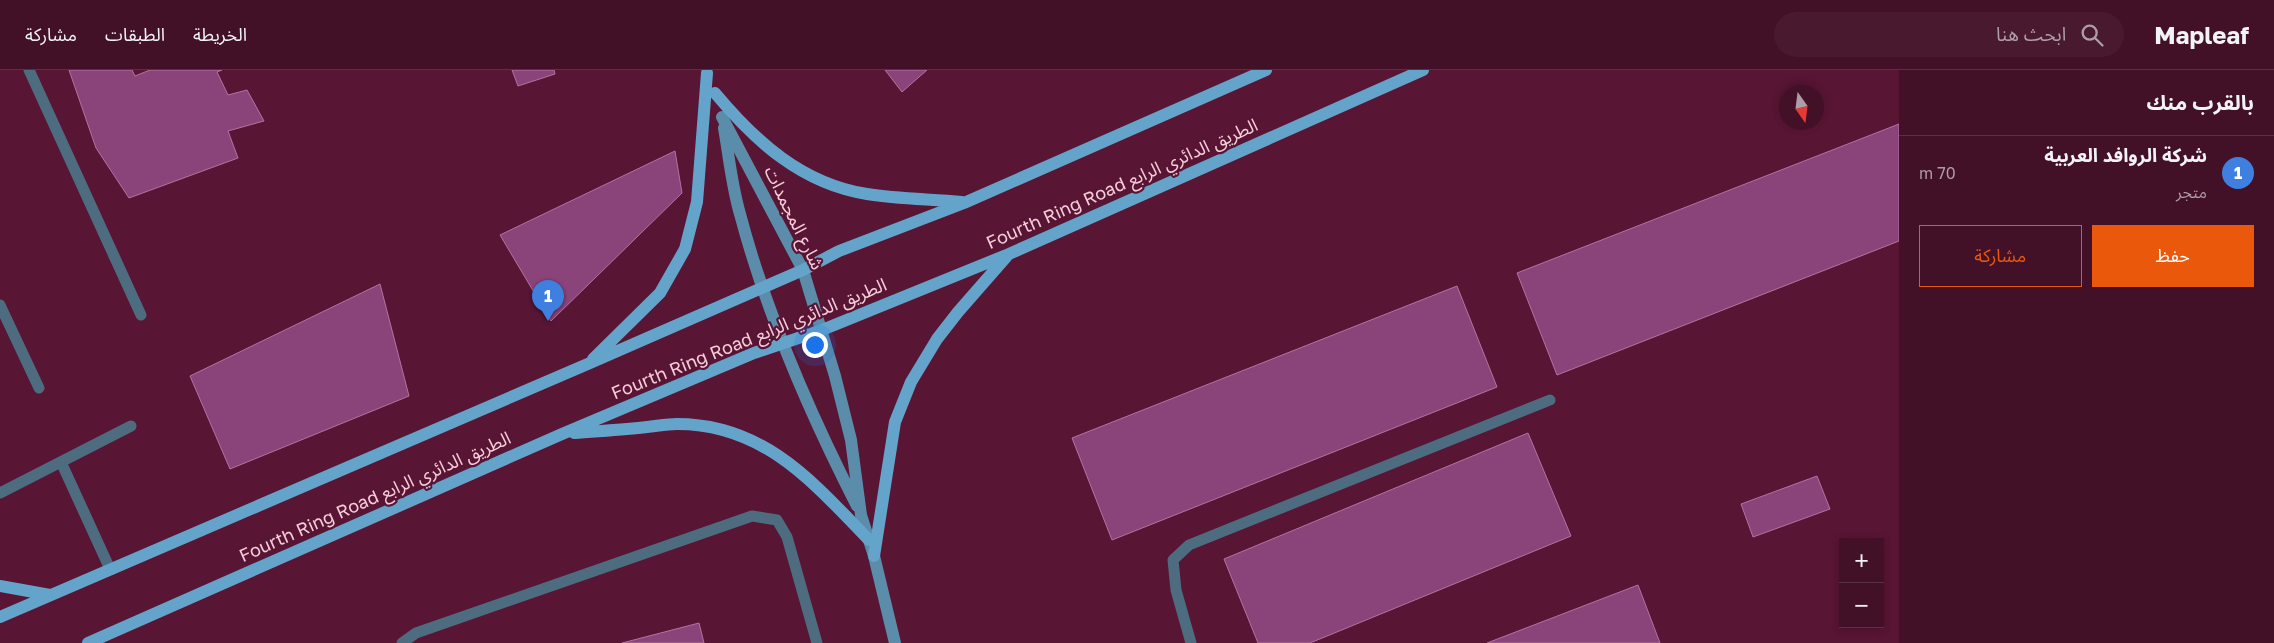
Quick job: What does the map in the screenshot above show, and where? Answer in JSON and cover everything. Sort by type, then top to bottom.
[{"type":"main road","name":"Fourth Ring Road الطريق الدائري الرابع","points":[[0,617],[803,270],[839,252],[964,203],[1266,70]]},
{"type":"main road","name":"Fourth Ring Road الطريق الدائري الرابع","points":[[88,643],[562,434],[754,353],[822,330],[1009,254],[1423,70]]},
{"type":"main road","points":[[590,362],[660,293],[685,249],[697,202],[707,71]]},
{"type":"main road","name":"شارع المجمدات","points":[[707,71],[722,117],[739,212],[761,287],[782,344],[821,437],[862,515]]},
{"type":"main road","points":[[715,93],[753,136],[792,166],[820,181],[844,190],[866,194],[964,203]]},
{"type":"main road","name":"شارع المجمدات","points":[[722,117],[803,270],[822,330],[851,440],[862,515],[895,643]]},
{"type":"main road","points":[[874,556],[895,422],[911,382],[937,339],[1009,254]]},
{"type":"main road","points":[[562,434],[675,424],[703,426],[733,432],[755,442],[794,466],[822,491],[869,540]]},
{"type":"main road","points":[[0,586],[50,595]]},
{"type":"lane","points":[[29,70],[141,315]]},
{"type":"lane","points":[[0,305],[38,388]]},
{"type":"lane","points":[[1191,643],[1176,590],[1173,560],[1189,545],[1550,400]]},
{"type":"lane","points":[[0,492],[131,426]]},
{"type":"lane","points":[[61,462],[110,569]]},
{"type":"lane","points":[[402,643],[416,633],[752,516],[777,520],[787,537],[817,643]]},
{"type":"building","points":[[69,70],[132,70],[135,76],[150,70],[222,70],[217,72],[228,95],[247,90],[264,121],[228,131],[238,158],[129,198],[96,148]]},
{"type":"building","points":[[512,70],[554,70],[555,74],[518,86]]},
{"type":"building","points":[[885,70],[927,70],[902,92]]},
{"type":"building","points":[[1899,124],[1899,241],[1557,375],[1517,273]]},
{"type":"building","points":[[675,151],[682,193],[551,321],[500,235]]},
{"type":"building","points":[[380,284],[409,396],[230,469],[190,376]]},
{"type":"building","points":[[1457,286],[1497,387],[1112,540],[1072,438]]},
{"type":"building","points":[[1528,433],[1571,536],[1310,643],[1258,643],[1224,559]]},
{"type":"building","points":[[1817,476],[1830,509],[1753,537],[1741,504]]},
{"type":"building","points":[[1638,585],[1660,643],[1487,643]]},
{"type":"building","points":[[699,623],[704,643],[622,643]]},
{"type":"place","name":"شركة الروافد العربية","points":[[548,321]]}]
